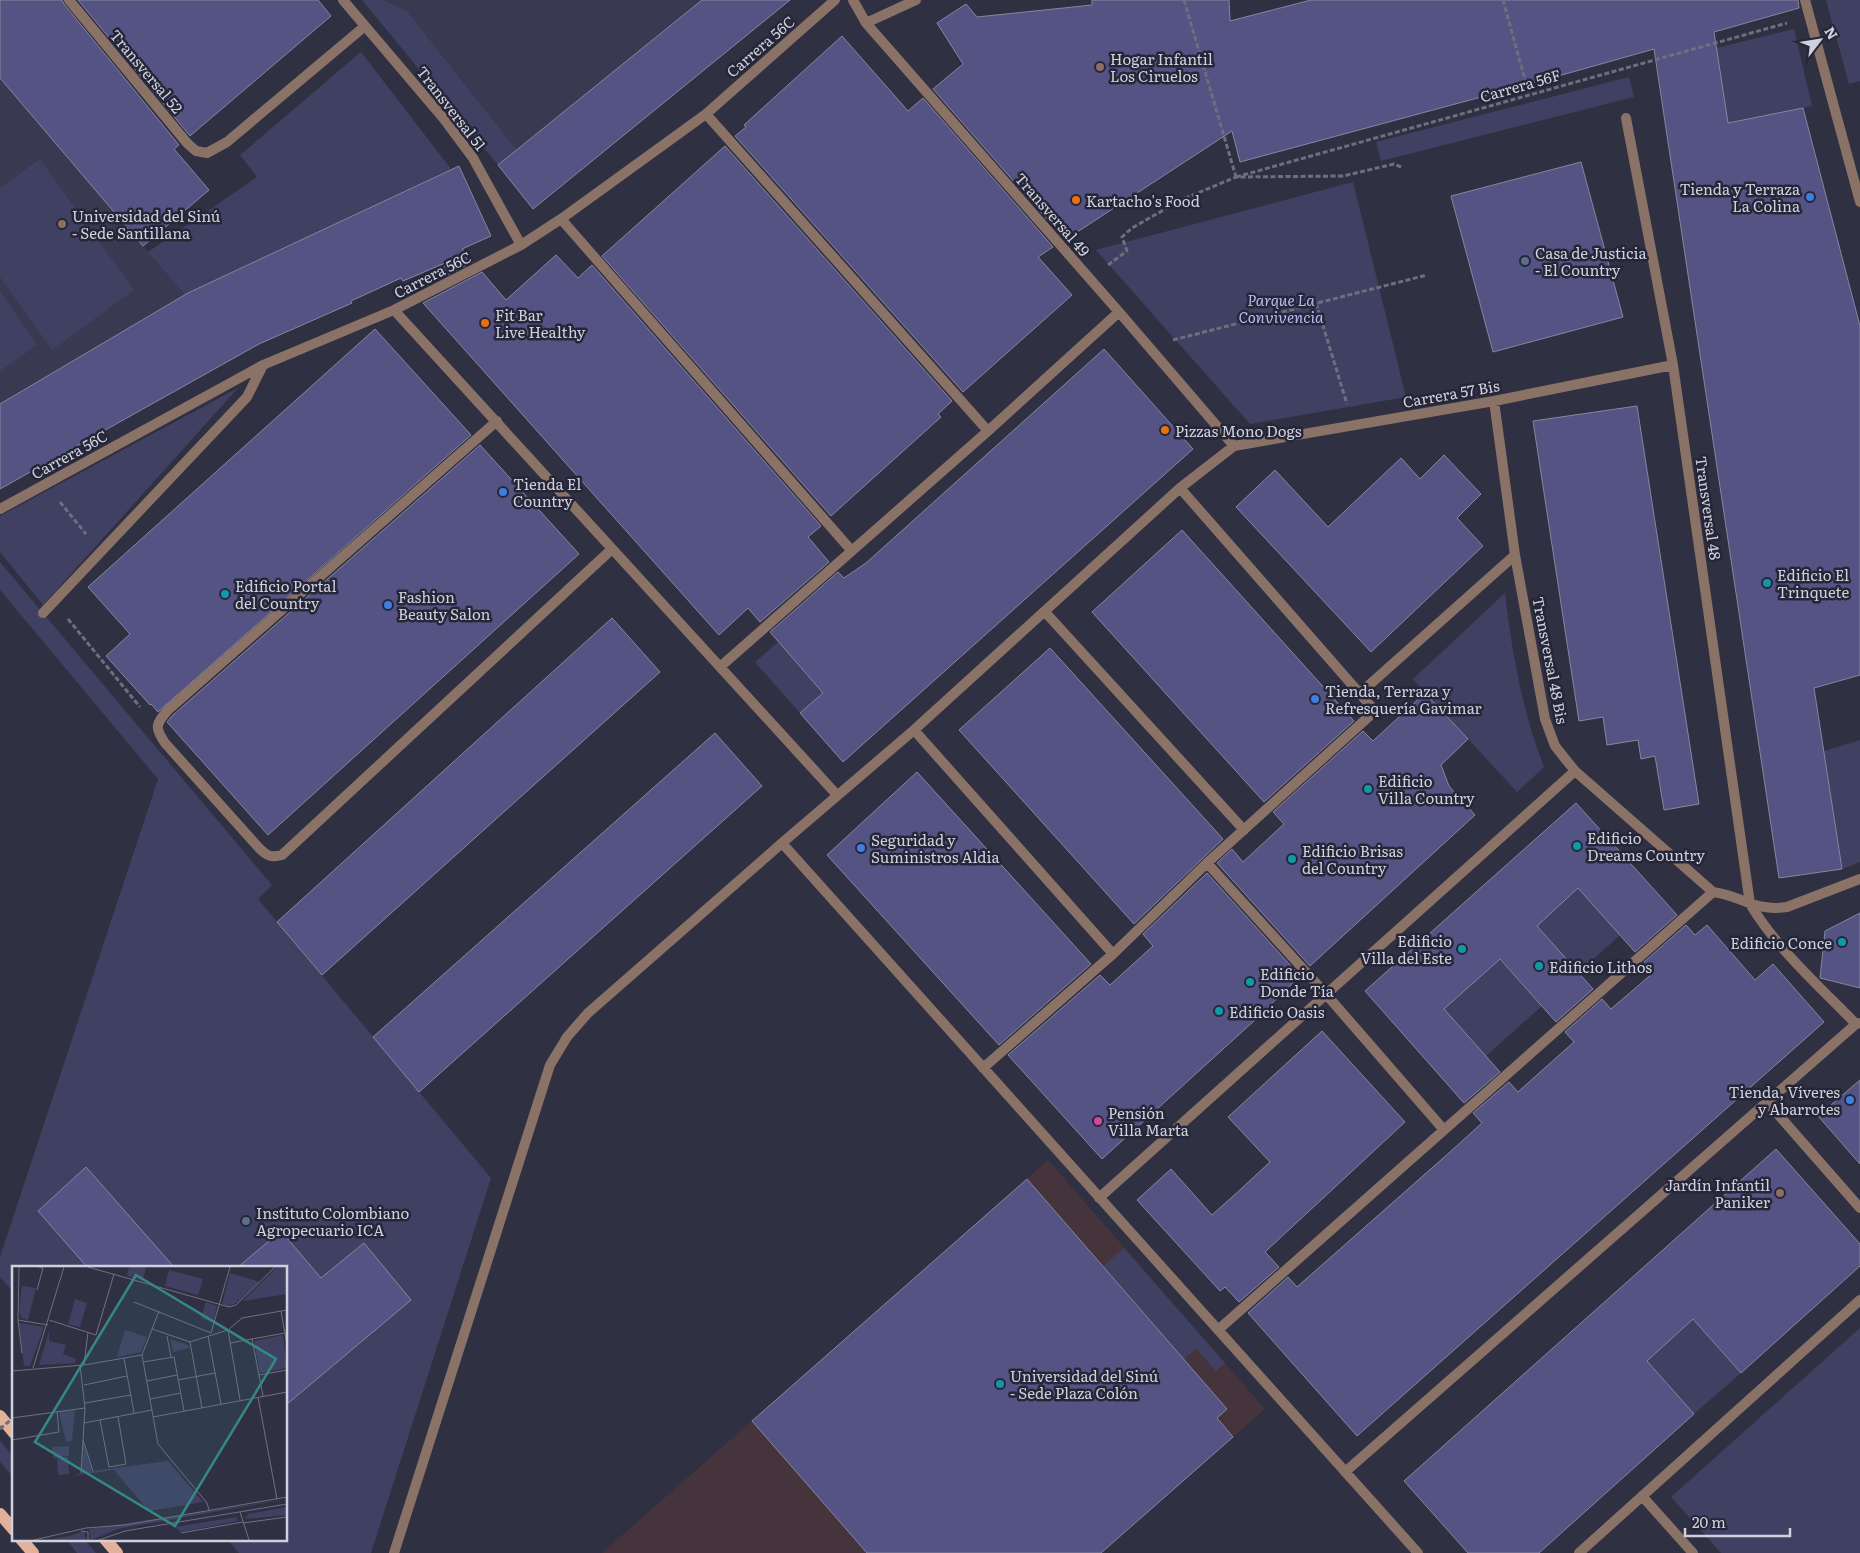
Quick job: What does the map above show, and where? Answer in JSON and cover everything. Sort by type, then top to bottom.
[{"type":"main road","points":[[0,1416],[12,1431]]},
{"type":"main road","points":[[0,1514],[12,1528]]},
{"type":"main road","points":[[22,1540],[33,1553]]},
{"type":"main road","points":[[106,1540],[117,1553]]},
{"type":"street","name":"Transversal 52","points":[[69,0],[187,143],[196,151],[207,154],[227,142],[365,26]]},
{"type":"street","name":"Transversal 51","points":[[343,0],[444,119],[473,158],[521,245]]},
{"type":"street","name":"Carrera 56C","points":[[0,509],[263,365],[394,310],[521,245],[561,220],[706,114],[835,0]]},
{"type":"street","name":"Transversal 49","points":[[853,0],[866,23],[1234,446]]},
{"type":"street","points":[[866,23],[916,0]]},
{"type":"street","points":[[1805,0],[1860,202]]},
{"type":"street","points":[[706,114],[988,431]]},
{"type":"street","name":"Transversal 48","points":[[1626,118],[1673,365],[1750,904]]},
{"type":"street","points":[[561,220],[851,550]]},
{"type":"street","points":[[394,310],[837,795]]},
{"type":"street","points":[[720,667],[988,431],[1119,312]]},
{"type":"street","points":[[42,613],[247,397],[263,365]]},
{"type":"street","name":"Carrera 57 Bis","points":[[1234,446],[1494,401],[1673,365]]},
{"type":"street","name":"Transversal 48 Bis","points":[[1494,401],[1515,555],[1544,719],[1555,746],[1575,771],[1713,892],[1730,895],[1750,904],[1768,909],[1787,907],[1860,879]]},
{"type":"street","points":[[497,421],[168,710],[158,722],[157,726],[166,743],[259,848],[266,855],[274,857],[282,855],[612,549]]},
{"type":"street","points":[[394,1553],[550,1065],[567,1037],[588,1013],[914,730],[1180,488],[1234,446]]},
{"type":"street","points":[[983,1068],[1113,954],[1206,863],[1375,711],[1180,488]]},
{"type":"street","points":[[1359,694],[1515,555]]},
{"type":"street","points":[[1045,612],[1244,830]]},
{"type":"street","points":[[914,730],[1113,954]]},
{"type":"street","points":[[1099,1198],[1575,771]]},
{"type":"street","points":[[782,843],[1418,1553]]},
{"type":"street","points":[[1206,863],[1325,994],[1444,1130]]},
{"type":"street","points":[[1218,1330],[1713,892]]},
{"type":"street","points":[[1345,1472],[1858,1024],[1782,950],[1750,904]]},
{"type":"street","points":[[1768,1103],[1860,1208]]},
{"type":"street","points":[[1579,1553],[1860,1300]]},
{"type":"street","points":[[1642,1496],[1693,1553]]},
{"type":"path","points":[[1184,0],[1236,177],[1343,176],[1394,164],[1401,167]]},
{"type":"path","points":[[1503,0],[1529,94]]},
{"type":"path","name":"Carrera 56F","points":[[1090,279],[1127,251],[1122,237],[1132,228],[1181,200],[1236,177],[1810,17]]},
{"type":"path","points":[[1148,346],[1427,275]]},
{"type":"path","points":[[1316,303],[1353,426]]},
{"type":"path","points":[[45,484],[100,552]]},
{"type":"path","points":[[54,601],[157,726]]},
{"type":"path","points":[[0,1429],[12,1419]]},
{"type":"shaded area","points":[[383,0],[702,0],[517,150],[407,11]]},
{"type":"shaded area","name":"Universidad del Sinú - Sede Santillana","points":[[0,78],[185,295],[0,404]]},
{"type":"shaded area","name":"Universidad del Sinú - Sede Plaza Colón","points":[[1048,1160],[1265,1409],[1101,1553],[602,1553]]},
{"type":"green space","points":[[362,0],[383,0],[407,11],[517,150],[498,165]]},
{"type":"green space","points":[[1826,0],[1860,0],[1860,81],[1849,84]]},
{"type":"green space","points":[[1794,29],[1812,106],[1728,123],[1716,48]]},
{"type":"green space","points":[[361,52],[451,169],[185,295],[148,252],[257,177],[240,155]]},
{"type":"green space","points":[[1629,77],[1634,97],[1381,161],[1376,142]]},
{"type":"green space","points":[[40,159],[134,290],[52,350],[0,277],[0,188]]},
{"type":"green space","name":"Parque La Convivencia","points":[[1353,182],[1406,397],[1250,424],[1096,250]]},
{"type":"green space","points":[[0,291],[37,345],[0,371]]},
{"type":"green space","points":[[238,388],[43,605],[0,552],[0,516]]},
{"type":"green space","points":[[0,562],[272,885],[258,899],[491,1178],[371,1553],[239,1553],[228,1540],[288,1540],[288,1266],[12,1266],[12,1291],[0,1277],[0,1257],[158,779],[0,590]]},
{"type":"green space","points":[[1505,593],[1519,681],[1536,746],[1544,767],[1517,792],[1413,679]]},
{"type":"green space","points":[[778,642],[823,693],[800,713],[755,662]]},
{"type":"green space","points":[[1860,740],[1860,862],[1842,869],[1824,751]]},
{"type":"green space","points":[[1578,888],[1620,935],[1578,973],[1537,926]]},
{"type":"green space","points":[[1499,959],[1542,1006],[1486,1056],[1444,1009]]},
{"type":"green space","points":[[1124,1248],[1225,1363],[1216,1371],[1196,1349],[1184,1359],[1103,1266]]},
{"type":"green space","points":[[1693,1319],[1741,1373],[1694,1414],[1647,1361]]},
{"type":"green space","points":[[1860,1328],[1860,1553],[1721,1553],[1671,1497]]},
{"type":"green space","points":[[0,1441],[12,1455],[12,1476],[0,1462]]},
{"type":"green space","points":[[67,1540],[85,1540],[96,1553],[77,1553]]},
{"type":"building","points":[[0,0],[62,0],[179,145],[174,149],[209,190],[143,246],[0,78]]},
{"type":"building","points":[[78,0],[318,0],[331,16],[190,136]]},
{"type":"building","points":[[702,0],[790,0],[533,209],[498,165]]},
{"type":"building","points":[[1092,0],[1229,0],[1230,21],[1311,0],[1798,0],[1799,8],[1714,32],[1728,123],[1803,108],[1860,326],[1860,675],[1814,688],[1842,869],[1779,878],[1654,49],[1240,162],[1232,131],[1065,240],[933,89],[963,64],[937,23],[966,4],[977,17],[1092,5]]},
{"type":"building","points":[[842,36],[908,111],[923,98],[1053,247],[1038,257],[1072,295],[963,392],[735,136],[746,127],[744,125]]},
{"type":"building","points":[[725,146],[952,401],[938,414],[941,417],[831,516],[602,256]]},
{"type":"building","points":[[1581,162],[1623,317],[1493,352],[1451,196]]},
{"type":"building","points":[[459,166],[491,236],[462,249],[473,262],[419,289],[452,260],[403,281],[401,278],[351,301],[352,303],[259,344],[0,489],[0,404],[188,293]]},
{"type":"building","points":[[556,255],[578,278],[592,265],[821,526],[808,537],[829,562],[760,622],[748,608],[719,635],[423,303],[482,272],[506,300]]},
{"type":"building","points":[[375,329],[471,435],[158,712],[106,656],[130,634],[88,587]]},
{"type":"building","points":[[1104,349],[1193,449],[843,762],[800,713],[823,693],[770,632],[838,572],[844,578],[866,563]]},
{"type":"building","points":[[1637,406],[1699,804],[1664,810],[1655,756],[1641,759],[1638,740],[1607,745],[1603,717],[1579,721],[1533,421]]},
{"type":"building","points":[[480,445],[579,554],[268,835],[167,722]]},
{"type":"building","points":[[1444,455],[1481,494],[1457,518],[1483,546],[1371,652],[1236,507],[1275,470],[1328,527],[1401,458],[1420,479]]},
{"type":"building","points":[[1182,530],[1354,721],[1264,802],[1092,612]]},
{"type":"building","points":[[612,618],[660,672],[322,975],[277,922]]},
{"type":"building","points":[[1050,648],[1223,839],[1134,924],[959,730]]},
{"type":"building","points":[[1425,693],[1468,739],[1441,765],[1449,786],[1475,815],[1310,966],[1217,863],[1232,849],[1243,862],[1284,824],[1273,812],[1363,731],[1373,741]]},
{"type":"building","points":[[715,733],[762,786],[419,1092],[373,1037]]},
{"type":"building","points":[[917,772],[1091,964],[999,1045],[827,855]]},
{"type":"building","points":[[1576,803],[1677,915],[1635,952],[1578,888],[1537,926],[1593,989],[1556,1022],[1500,959],[1444,1009],[1500,1072],[1464,1103],[1365,991]]},
{"type":"building","points":[[1207,873],[1300,976],[1255,1020],[1102,1159],[1008,1055],[1100,975],[1110,985],[1153,946],[1143,934]]},
{"type":"building","name":"Edificio Conce","points":[[1860,913],[1860,988],[1820,978],[1825,931]]},
{"type":"building","points":[[1686,925],[1695,935],[1707,925],[1755,980],[1773,964],[1824,1022],[1357,1436],[1248,1313],[1288,1277],[1297,1287],[1450,1152],[1482,1123],[1473,1113],[1509,1082],[1518,1092],[1574,1042],[1565,1032],[1602,999],[1611,1009],[1653,973],[1644,962]]},
{"type":"building","points":[[1322,1031],[1405,1122],[1265,1252],[1279,1267],[1239,1302],[1225,1287],[1220,1291],[1137,1200],[1171,1169],[1212,1215],[1241,1189],[1270,1162],[1228,1117]]},
{"type":"building","points":[[1860,1080],[1860,1164],[1818,1116]]},
{"type":"building","points":[[1776,1149],[1860,1244],[1860,1266],[1741,1373],[1693,1319],[1647,1361],[1694,1414],[1539,1553],[1468,1553],[1404,1481]]},
{"type":"building","points":[[86,1167],[173,1266],[86,1266],[38,1211]]},
{"type":"building","name":"Universidad del Sinú - Sede Plaza Colón","points":[[1027,1179],[1227,1409],[1217,1418],[1233,1437],[1101,1553],[867,1553],[752,1421]]},
{"type":"building","points":[[281,1231],[321,1278],[364,1243],[411,1300],[288,1403],[288,1266],[239,1266]]},
{"type":"place","name":"Hogar Infantil Los Ciruelos","points":[[1100,67]]},
{"type":"place","name":"Tienda y Terraza La Colina","points":[[1810,197]]},
{"type":"place","name":"Kartacho's Food","points":[[1076,200]]},
{"type":"place","name":"Universidad del Sinú - Sede Santillana","points":[[62,224]]},
{"type":"place","name":"Casa de Justicia - El Country","points":[[1525,261]]},
{"type":"place","name":"Fit Bar Live Healthy","points":[[485,323]]},
{"type":"place","name":"Pizzas Mono Dogs","points":[[1165,430]]},
{"type":"place","name":"Tienda El Country","points":[[503,492]]},
{"type":"place","name":"Edificio El Trinquete","points":[[1767,583]]},
{"type":"place","name":"Edificio Portal del Country","points":[[225,594]]},
{"type":"place","name":"Fashion Beauty Salon","points":[[388,605]]},
{"type":"place","name":"Tienda, Terraza y Refresquería Gavimar","points":[[1315,699]]},
{"type":"place","name":"Edificio Villa Country","points":[[1368,789]]},
{"type":"place","name":"Edificio Dreams Country","points":[[1577,846]]},
{"type":"place","name":"Seguridad y Suministros Aldia","points":[[861,848]]},
{"type":"place","name":"Edificio Brisas del Country","points":[[1292,859]]},
{"type":"place","name":"Edificio Conce","points":[[1842,942]]},
{"type":"place","name":"Edificio Villa del Este","points":[[1462,949]]},
{"type":"place","name":"Edificio Lithos","points":[[1539,966]]},
{"type":"place","name":"Edificio Donde Tía","points":[[1250,982]]},
{"type":"place","name":"Edificio Oasis","points":[[1219,1011]]},
{"type":"place","name":"Tienda, Víveres y Abarrotes","points":[[1850,1100]]},
{"type":"place","name":"Pensión Villa Marta","points":[[1098,1121]]},
{"type":"place","name":"Jardín Infantil Paniker","points":[[1780,1193]]},
{"type":"place","name":"Instituto Colombiano Agropecuario ICA","points":[[246,1221]]},
{"type":"place","name":"Universidad del Sinú - Sede Plaza Colón","points":[[1000,1384]]}]
